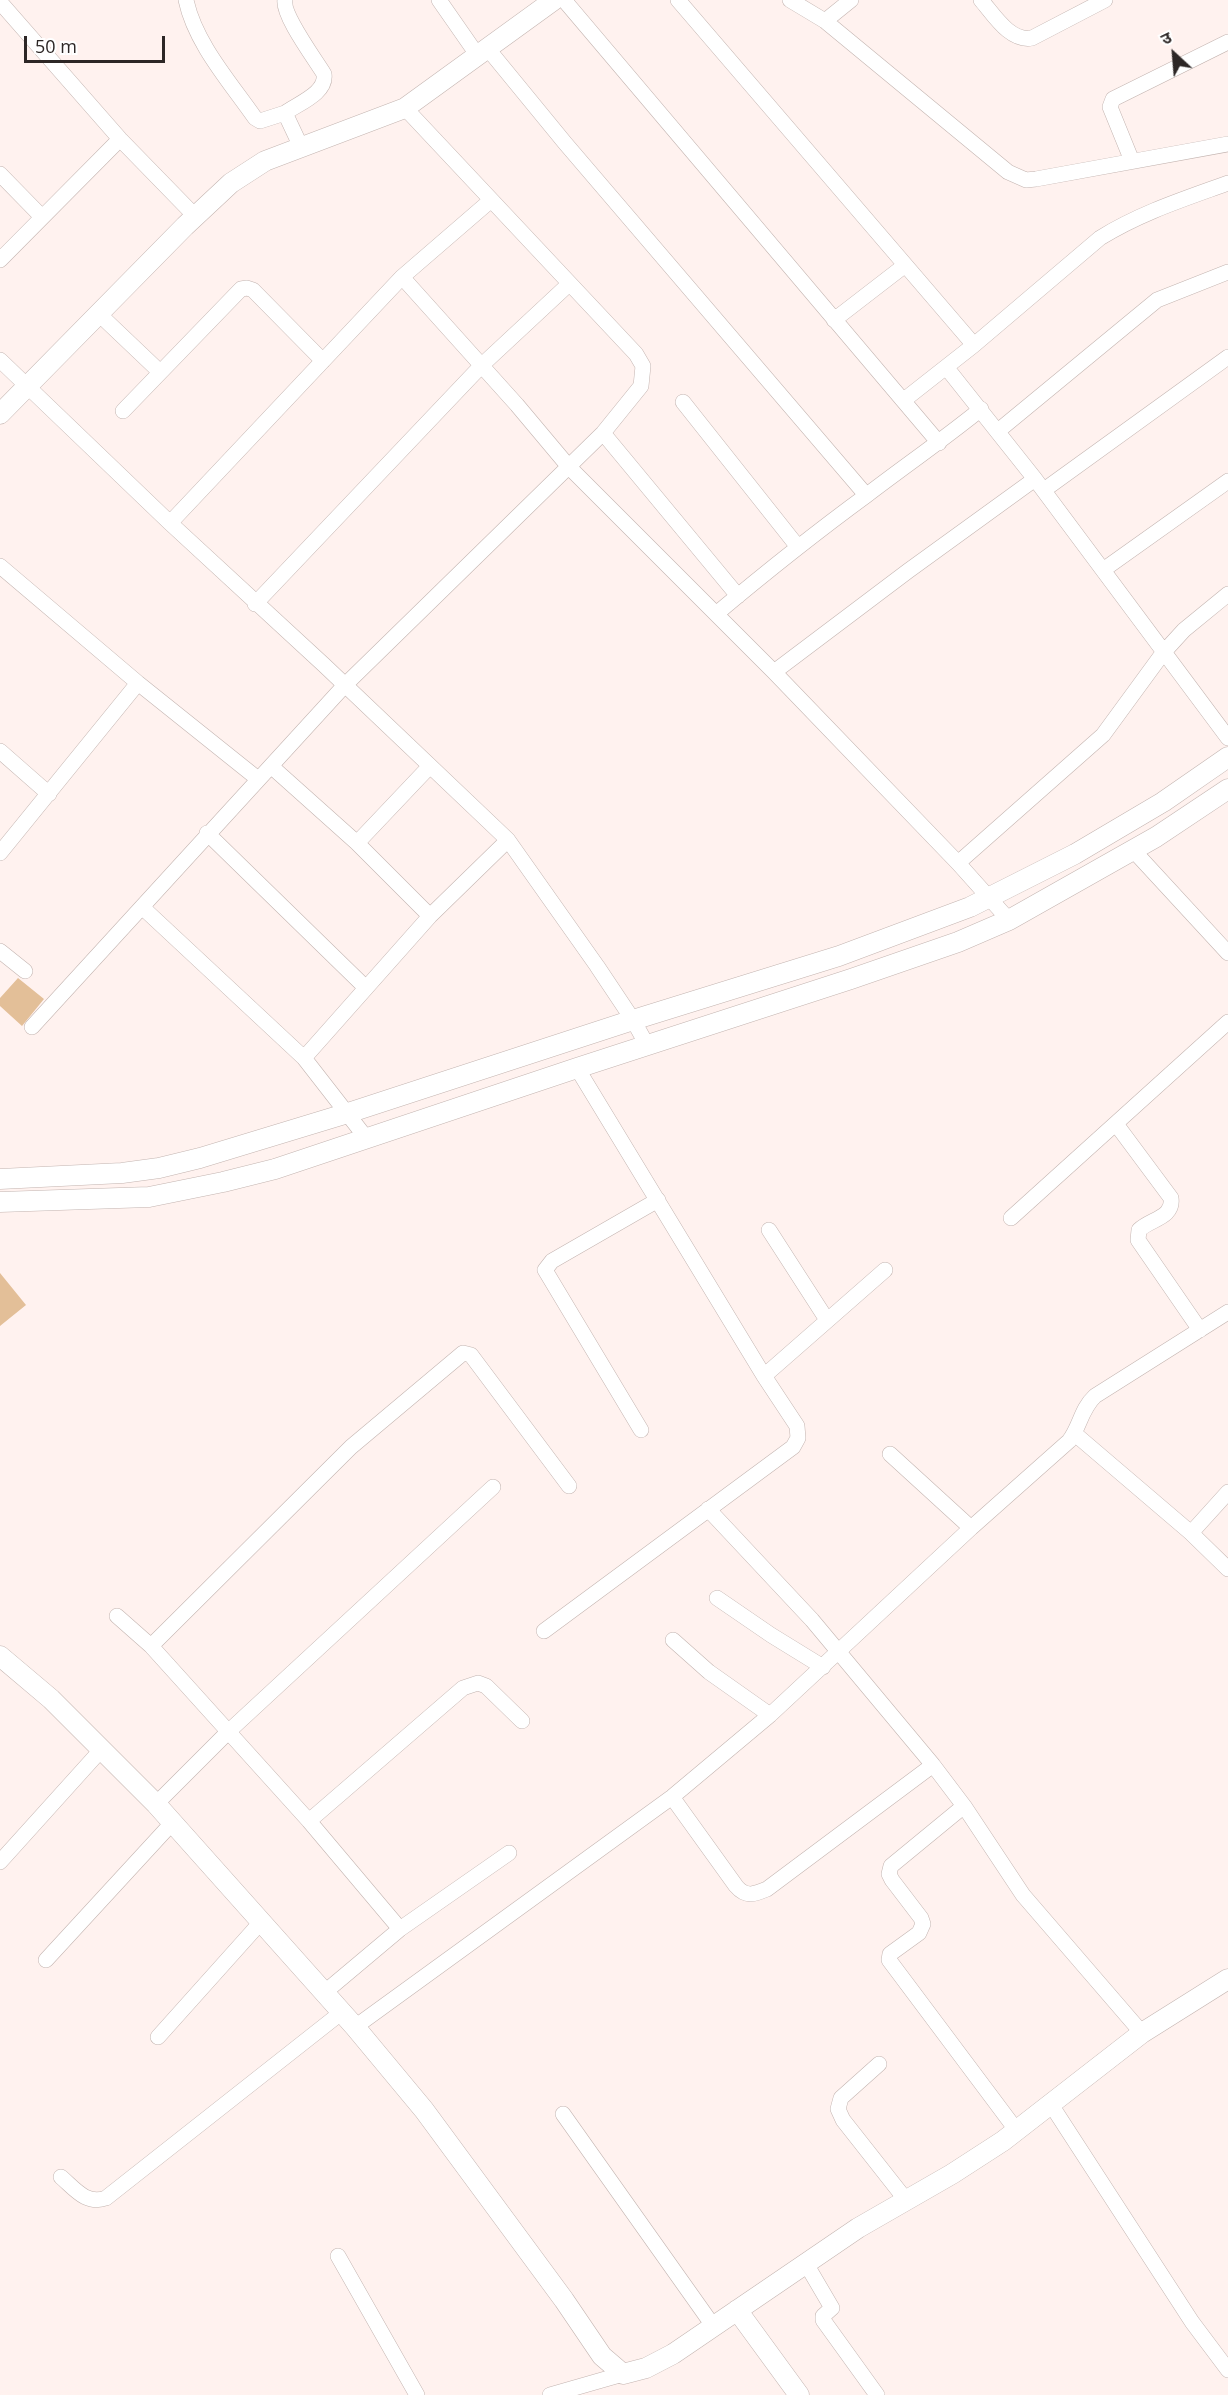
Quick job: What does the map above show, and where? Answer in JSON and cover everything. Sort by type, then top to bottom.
[{"type":"street","points":[[186,0],[189,16],[198,33],[255,118],[260,121],[285,112],[320,90],[325,80],[324,74],[287,12],[284,6],[285,0]]},
{"type":"street","points":[[439,0],[866,495]]},
{"type":"street","points":[[0,414],[231,183],[265,161],[405,108],[554,0]]},
{"type":"street","points":[[564,0],[939,443]]},
{"type":"street","points":[[678,0],[974,345]]},
{"type":"street","points":[[790,0],[825,21],[1017,177],[1036,179],[1228,144]]},
{"type":"street","points":[[825,21],[851,0]]},
{"type":"street","points":[[981,0],[1014,36],[1025,39],[1032,38],[1105,0]]},
{"type":"street","points":[[0,2],[120,139],[196,217]]},
{"type":"street","points":[[1132,161],[1110,107],[1113,99],[1228,42]]},
{"type":"street","points":[[32,1027],[207,833],[272,767],[345,685],[603,433],[641,386],[643,366],[636,354],[405,108]]},
{"type":"street","points":[[285,112],[301,147]]},
{"type":"street","points":[[0,260],[120,139]]},
{"type":"street","points":[[0,174],[42,217]]},
{"type":"street","points":[[904,400],[974,345],[1100,238],[1122,224],[1152,210],[1228,183]]},
{"type":"street","points":[[170,523],[402,277],[490,201]]},
{"type":"street","points":[[834,320],[904,266]]},
{"type":"street","points":[[998,431],[1157,300],[1228,272]]},
{"type":"street","points":[[402,277],[482,365],[569,467],[774,672],[958,863],[1009,920]]},
{"type":"street","points":[[255,604],[482,365],[569,284]]},
{"type":"street","points":[[123,411],[236,292],[247,288],[254,290],[323,361]]},
{"type":"street","points":[[99,314],[160,372]]},
{"type":"street","points":[[774,672],[908,571],[1228,357]]},
{"type":"street","points":[[0,360],[255,604],[345,685],[508,840],[633,1020],[646,1046]]},
{"type":"street","points":[[946,367],[998,431],[1228,738]]},
{"type":"street","points":[[683,402],[798,547]]},
{"type":"street","points":[[716,614],[798,547],[939,443],[981,409]]},
{"type":"street","points":[[603,433],[738,596]]},
{"type":"street","points":[[1103,570],[1228,481]]},
{"type":"street","points":[[0,566],[138,683],[258,780]]},
{"type":"street","points":[[958,863],[1103,735],[1163,653],[1184,630],[1228,594]]},
{"type":"street","points":[[0,853],[138,683]]},
{"type":"street","points":[[0,751],[49,794]]},
{"type":"street","points":[[0,1179],[122,1173],[159,1168],[348,1113],[839,956],[970,907],[1075,854],[1163,802],[1228,758]]},
{"type":"street","points":[[357,843],[430,766]]},
{"type":"street","points":[[272,767],[357,843],[430,916]]},
{"type":"street","points":[[0,1202],[149,1197],[275,1169],[577,1068],[851,980],[958,942],[1009,920],[1133,850],[1228,789]]},
{"type":"street","points":[[207,833],[365,987]]},
{"type":"street","points":[[304,1058],[430,916],[508,840]]},
{"type":"street","points":[[1133,850],[1228,953]]},
{"type":"street","points":[[141,907],[304,1058],[367,1139]]},
{"type":"street","points":[[0,951],[24,971]]},
{"type":"street","points":[[1011,1218],[1228,1022]]},
{"type":"street","points":[[544,1631],[793,1447],[798,1438],[797,1426],[764,1376],[577,1068]]},
{"type":"street","points":[[1116,1124],[1171,1198],[1172,1203],[1167,1213],[1139,1230],[1138,1240],[1200,1330]]},
{"type":"street","points":[[641,1431],[546,1270],[552,1261],[658,1200]]},
{"type":"street","points":[[769,1230],[827,1320]]},
{"type":"street","points":[[764,1376],[885,1270]]},
{"type":"street","points":[[61,2177],[89,2200],[97,2201],[106,2198],[349,2019],[672,1797],[770,1715],[1075,1434],[1087,1403],[1095,1396],[1228,1312]]},
{"type":"street","points":[[151,1646],[351,1448],[463,1353],[471,1354],[569,1486]]},
{"type":"street","points":[[1075,1434],[1191,1533],[1228,1569]]},
{"type":"street","points":[[890,1454],[971,1528]]},
{"type":"street","points":[[156,1804],[228,1732],[493,1487]]},
{"type":"street","points":[[1191,1533],[1228,1492]]},
{"type":"street","points":[[708,1509],[798,1604],[933,1765],[964,1806],[1023,1895],[1142,2033]]},
{"type":"street","points":[[717,1598],[823,1667]]},
{"type":"street","points":[[117,1616],[151,1646],[309,1821],[400,1929]]},
{"type":"street","points":[[673,1640],[709,1672],[770,1715]]},
{"type":"street","points":[[0,1656],[51,1699],[156,1804],[326,1992],[424,2110],[564,2300],[602,2356],[623,2374]]},
{"type":"street","points":[[309,1821],[470,1684],[486,1686],[522,1721]]},
{"type":"street","points":[[0,1862],[101,1750]]},
{"type":"street","points":[[672,1797],[736,1886],[747,1895],[767,1889],[933,1765]]},
{"type":"street","points":[[964,1806],[891,1866],[892,1880],[921,1918],[923,1924],[919,1933],[890,1954],[889,1960],[1017,2131]]},
{"type":"street","points":[[46,1960],[173,1822]]},
{"type":"street","points":[[326,1992],[400,1929],[508,1853]]},
{"type":"street","points":[[158,2037],[261,1922]]},
{"type":"street","points":[[550,2395],[646,2368],[673,2354],[805,2262],[1017,2131],[1142,2033],[1228,1979]]},
{"type":"street","points":[[879,2064],[841,2098],[838,2109],[843,2120],[906,2200]]},
{"type":"street","points":[[1050,2103],[1192,2322],[1228,2370]]},
{"type":"street","points":[[563,2114],[714,2327]]},
{"type":"street","points":[[338,2256],[417,2395]]},
{"type":"street","points":[[805,2262],[832,2308],[823,2316],[823,2320],[877,2395]]},
{"type":"street","points":[[737,2310],[799,2395]]},
{"type":"building","points":[[18,978],[44,999],[22,1026],[0,1006],[0,998]]},
{"type":"building","points":[[0,1273],[26,1305],[0,1326]]}]
